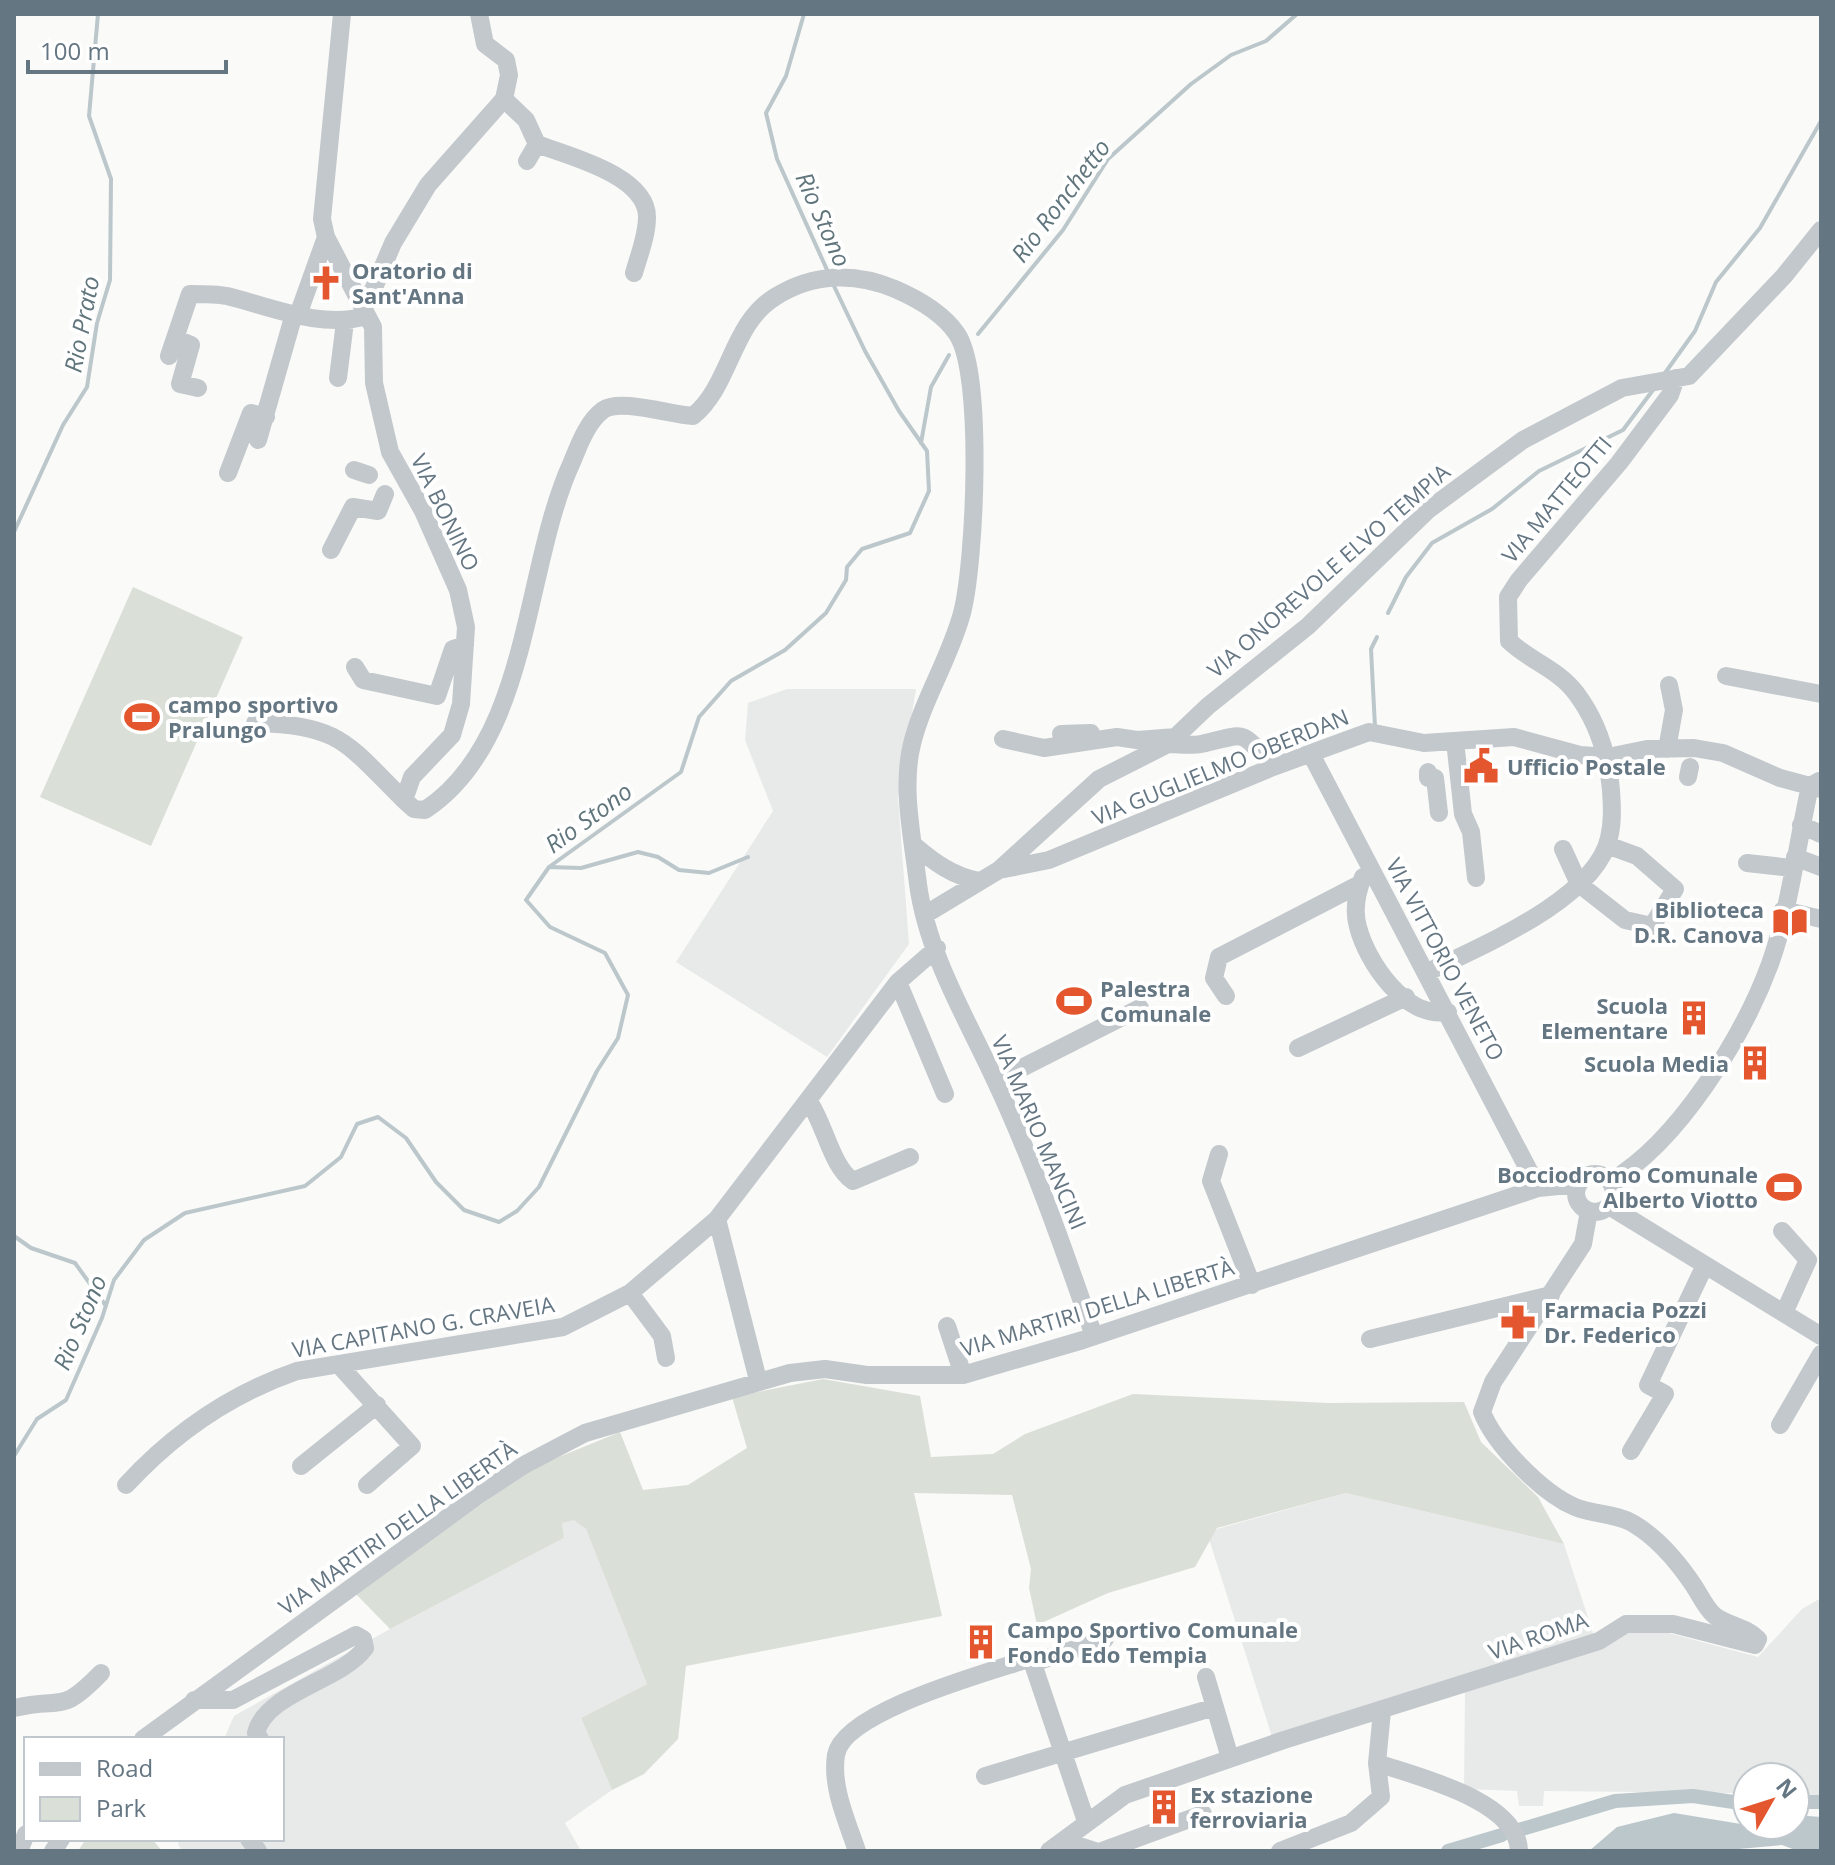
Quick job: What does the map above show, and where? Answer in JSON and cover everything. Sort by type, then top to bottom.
[{"type":"street","name":"VIA BONINO","points":[[342,14],[322,219],[326,237],[373,327],[379,477],[423,511],[458,590],[466,627],[461,704],[452,735],[412,777],[404,800]]},
{"type":"street","points":[[198,388],[180,384],[191,345],[181,335],[190,294],[227,296],[296,315],[345,322],[363,309],[393,243],[428,185],[504,99],[509,75],[506,60],[485,44],[479,14]]},
{"type":"street","points":[[504,99],[526,120],[537,144],[612,173],[641,196],[648,215],[634,273]]},
{"type":"street","points":[[527,161],[537,144]]},
{"type":"street","name":"VIA MATTEOTTI","points":[[1426,973],[1542,912],[1579,884],[1607,845],[1613,812],[1608,757],[1577,694],[1559,674],[1524,655],[1509,641],[1508,597],[1536,557],[1619,463],[1670,395],[1676,378],[1689,376],[1701,366],[1821,230]]},
{"type":"street","points":[[258,440],[296,315],[326,237]]},
{"type":"street","points":[[255,723],[314,727],[344,740],[414,809],[425,810],[442,799],[490,730],[523,648],[538,559],[562,483],[586,430],[604,409],[623,405],[668,415],[693,416],[710,403],[759,308],[779,294],[814,281],[842,275],[869,278],[907,294],[941,316],[958,336],[971,373],[971,558],[963,611],[912,744],[908,785],[919,889],[937,948]]},
{"type":"street","points":[[338,378],[345,322]]},
{"type":"street","name":"VIA ONOREVOLE ELVO TEMPIA","points":[[999,870],[1099,779],[1172,740],[1208,706],[1308,626],[1428,510],[1523,440],[1622,388],[1676,378]]},
{"type":"street","points":[[228,473],[251,413],[266,417]]},
{"type":"street","points":[[331,550],[353,507],[378,511],[379,477]]},
{"type":"street","points":[[355,667],[363,680],[437,696],[453,649],[465,645]]},
{"type":"street","points":[[1726,676],[1821,694]]},
{"type":"street","points":[[1667,749],[1674,710],[1669,685]]},
{"type":"street","name":"VIA GUGLIELMO OBERDAN","points":[[926,914],[999,870],[1049,860],[1273,767],[1369,732],[1425,747],[1455,741],[1514,737],[1580,755],[1608,757],[1667,749],[1691,761],[1723,753],[1780,778],[1817,785]]},
{"type":"street","points":[[1061,734],[1199,744],[1237,735],[1247,739],[1273,767]]},
{"type":"street","points":[[1003,739],[1044,748],[1117,737]]},
{"type":"street","points":[[1455,741],[1463,814],[1471,832],[1476,878]]},
{"type":"street","name":"VIA VITTORIO VENETO","points":[[1311,754],[1538,1188]]},
{"type":"street","points":[[1428,772],[1428,778],[1435,778],[1439,813]]},
{"type":"street","points":[[1611,1181],[1651,1152],[1701,1091],[1756,998],[1771,961],[1801,825],[1817,785]]},
{"type":"street","points":[[1801,825],[1821,834]]},
{"type":"street","points":[[1563,849],[1579,884],[1625,920],[1652,926],[1675,889],[1637,856],[1607,845]]},
{"type":"street","points":[[915,846],[936,864],[962,878],[979,881]]},
{"type":"street","points":[[1747,863],[1793,863],[1821,867]]},
{"type":"street","points":[[1367,865],[1355,905],[1357,924],[1365,947],[1392,987],[1439,1013],[1448,1012]]},
{"type":"street","points":[[1226,996],[1214,978],[1219,957],[1360,884]]},
{"type":"street","points":[[1783,910],[1821,919]]},
{"type":"street","name":"VIA CAPITANO G. CRAVEIA","points":[[126,1485],[147,1462],[219,1405],[257,1384],[297,1371],[563,1327],[630,1293],[717,1219],[898,982],[937,948]]},
{"type":"street","name":"VIA MARIO MANCINI","points":[[937,948],[961,1011],[996,1081],[1048,1203],[1094,1336]]},
{"type":"street","points":[[898,982],[945,1094]]},
{"type":"street","points":[[1298,1048],[1406,997]]},
{"type":"street","points":[[996,1081],[1140,1008]]},
{"type":"street","points":[[808,1100],[821,1118],[842,1173],[853,1181],[910,1157]]},
{"type":"street","points":[[1219,1154],[1211,1181],[1252,1285]]},
{"type":"street","points":[[1594,1174],[1611,1181],[1614,1194],[1609,1206],[1600,1211],[1589,1211],[1577,1197],[1579,1184],[1594,1174]]},
{"type":"street","name":"VIA MARTIRI DELLA LIBERTÀ","points":[[146,1737],[524,1465],[585,1433],[758,1380],[825,1369],[867,1375],[963,1375],[1252,1285],[1538,1188],[1579,1184]]},
{"type":"street","points":[[1609,1206],[1821,1336]]},
{"type":"street","name":"VIA ROMA","points":[[1056,1846],[1125,1795],[1230,1758],[1599,1641],[1626,1624],[1673,1624],[1755,1645],[1758,1639],[1750,1631],[1713,1614],[1676,1560],[1646,1533],[1633,1523],[1564,1502],[1505,1450],[1488,1429],[1482,1412],[1484,1399],[1583,1244],[1589,1211]]},
{"type":"street","points":[[717,1219],[758,1380]]},
{"type":"street","points":[[1782,1231],[1808,1260],[1784,1313]]},
{"type":"street","points":[[1631,1451],[1665,1394],[1648,1385],[1705,1265]]},
{"type":"street","points":[[630,1293],[662,1336],[666,1358]]},
{"type":"street","points":[[1370,1339],[1551,1295]]},
{"type":"street","points":[[947,1326],[963,1375]]},
{"type":"street","points":[[1780,1425],[1821,1354]]},
{"type":"street","points":[[339,1365],[412,1446],[367,1485]]},
{"type":"street","points":[[301,1466],[377,1405]]},
{"type":"street","points":[[194,1700],[233,1700],[356,1635],[363,1639],[365,1648],[357,1659],[286,1699],[259,1724],[256,1733],[259,1737]]},
{"type":"street","points":[[1033,1663],[1105,1639]]},
{"type":"street","points":[[857,1851],[837,1788],[836,1753],[843,1737],[890,1707],[1031,1658],[1086,1821]]},
{"type":"street","points":[[14,1708],[58,1705],[76,1698],[101,1673]]},
{"type":"street","points":[[1206,1677],[1230,1758]]},
{"type":"street","points":[[985,1776],[1215,1707]]},
{"type":"street","points":[[1291,1849],[1351,1823],[1381,1797],[1377,1763],[1382,1711]]},
{"type":"street","points":[[1377,1763],[1460,1790],[1488,1809],[1516,1842]]},
{"type":"street","points":[[1102,1851],[1203,1814]]},
{"type":"street","points":[[1056,1846],[1095,1851]]},
{"type":"shaded area","points":[[787,689],[916,689],[898,798],[909,944],[827,1057],[676,962],[773,811],[745,740],[748,703]]},
{"type":"shaded area","points":[[1346,1493],[1564,1544],[1594,1636],[1646,1627],[1758,1657],[1802,1609],[1821,1598],[1821,1805],[1811,1805],[1811,1761],[1731,1761],[1731,1793],[1544,1791],[1543,1806],[1519,1806],[1517,1791],[1464,1789],[1465,1691],[1274,1743],[1209,1539],[1217,1529]]},
{"type":"shaded area","points":[[574,1519],[586,1529],[647,1684],[581,1718],[612,1790],[565,1823],[581,1851],[182,1851],[179,1841],[284,1841],[284,1737],[225,1737],[234,1716],[390,1629],[564,1538],[562,1523]]},
{"type":"shaded area","points":[[1674,1813],[1731,1822],[1731,1841],[1811,1841],[1811,1816],[1821,1817],[1821,1851],[1798,1851],[1782,1845],[1717,1851],[1589,1851],[1617,1827]]},
{"type":"green space","name":"campo sportivo Pralungo","points":[[133,587],[243,637],[151,846],[40,797]]},
{"type":"green space","points":[[823,1379],[920,1396],[931,1457],[993,1454],[1025,1434],[1133,1394],[1328,1403],[1464,1402],[1481,1442],[1538,1497],[1564,1544],[1346,1493],[1217,1528],[1195,1567],[1108,1593],[1037,1625],[1029,1588],[1031,1569],[1012,1495],[914,1493],[942,1616],[686,1666],[678,1739],[644,1774],[612,1790],[581,1718],[647,1684],[586,1529],[574,1520],[562,1523],[564,1538],[390,1629],[356,1594],[532,1468],[620,1432],[643,1490],[688,1485],[747,1448],[732,1397]]},
{"type":"green space","points":[[85,1841],[154,1841],[162,1851],[78,1851]]},
{"type":"waterway","name":"Rio Prato","points":[[14,532],[63,425],[87,387],[97,323],[110,280],[111,179],[89,116],[98,14]]},
{"type":"waterway","name":"Rio Stono","points":[[804,14],[786,76],[766,113],[777,159],[828,272]]},
{"type":"waterway","name":"Rio Ronchetto","points":[[978,334],[1063,230],[1108,159],[1191,84],[1231,55],[1266,41],[1297,14]]},
{"type":"waterway","points":[[1665,373],[1695,331],[1716,282],[1760,228],[1821,121]]},
{"type":"waterway","name":"Rio Stono","points":[[14,1456],[37,1419],[66,1400],[102,1318],[114,1280],[144,1240],[185,1213],[305,1186],[341,1157],[357,1124],[378,1117],[406,1138],[436,1182],[464,1210],[499,1222],[517,1211],[539,1187],[597,1071],[618,1038],[628,995],[605,953],[550,927],[526,900],[549,867],[681,772],[699,717],[731,681],[785,650],[826,613],[846,580],[847,567],[862,549],[910,533],[929,491],[927,451],[899,411],[865,351],[833,284]]},
{"type":"waterway","name":"Rio Ronchetto","points":[[921,443],[931,387],[949,355]]},
{"type":"waterway","points":[[1388,613],[1406,577],[1432,543],[1492,509],[1539,471],[1623,430],[1653,390]]},
{"type":"waterway","points":[[1375,727],[1371,649],[1377,637]]},
{"type":"waterway","points":[[549,867],[581,868],[638,852],[658,857],[679,870],[709,873],[748,857]]},
{"type":"waterway","name":"Rio Prato","points":[[14,1236],[31,1248],[75,1263],[106,1306]]},
{"type":"waterway","points":[[1519,1830],[1615,1801],[1693,1796],[1731,1802]]},
{"type":"waterway","points":[[1811,1802],[1821,1802]]},
{"type":"waterway","points":[[1448,1851],[1502,1835]]},
{"type":"place","name":"Oratorio di Sant'Anna","points":[[326,283]]},
{"type":"place","name":"campo sportivo Pralungo","points":[[142,717]]},
{"type":"place","name":"Ufficio Postale","points":[[1481,766]]},
{"type":"place","name":"Biblioteca D.R. Canova","points":[[1790,922]]},
{"type":"place","name":"Palestra Comunale","points":[[1074,1001]]},
{"type":"place","name":"Scuola Elementare","points":[[1694,1018]]},
{"type":"place","name":"Scuola Media","points":[[1755,1063]]},
{"type":"place","name":"Bocciodromo Comunale Alberto Viotto","points":[[1784,1187]]},
{"type":"place","name":"Farmacia Pozzi Dr. Federico","points":[[1518,1322]]},
{"type":"place","name":"Campo Sportivo Comunale Fondo Edo Tempia","points":[[981,1642]]},
{"type":"place","name":"Ex stazione ferroviaria","points":[[1164,1807]]}]
